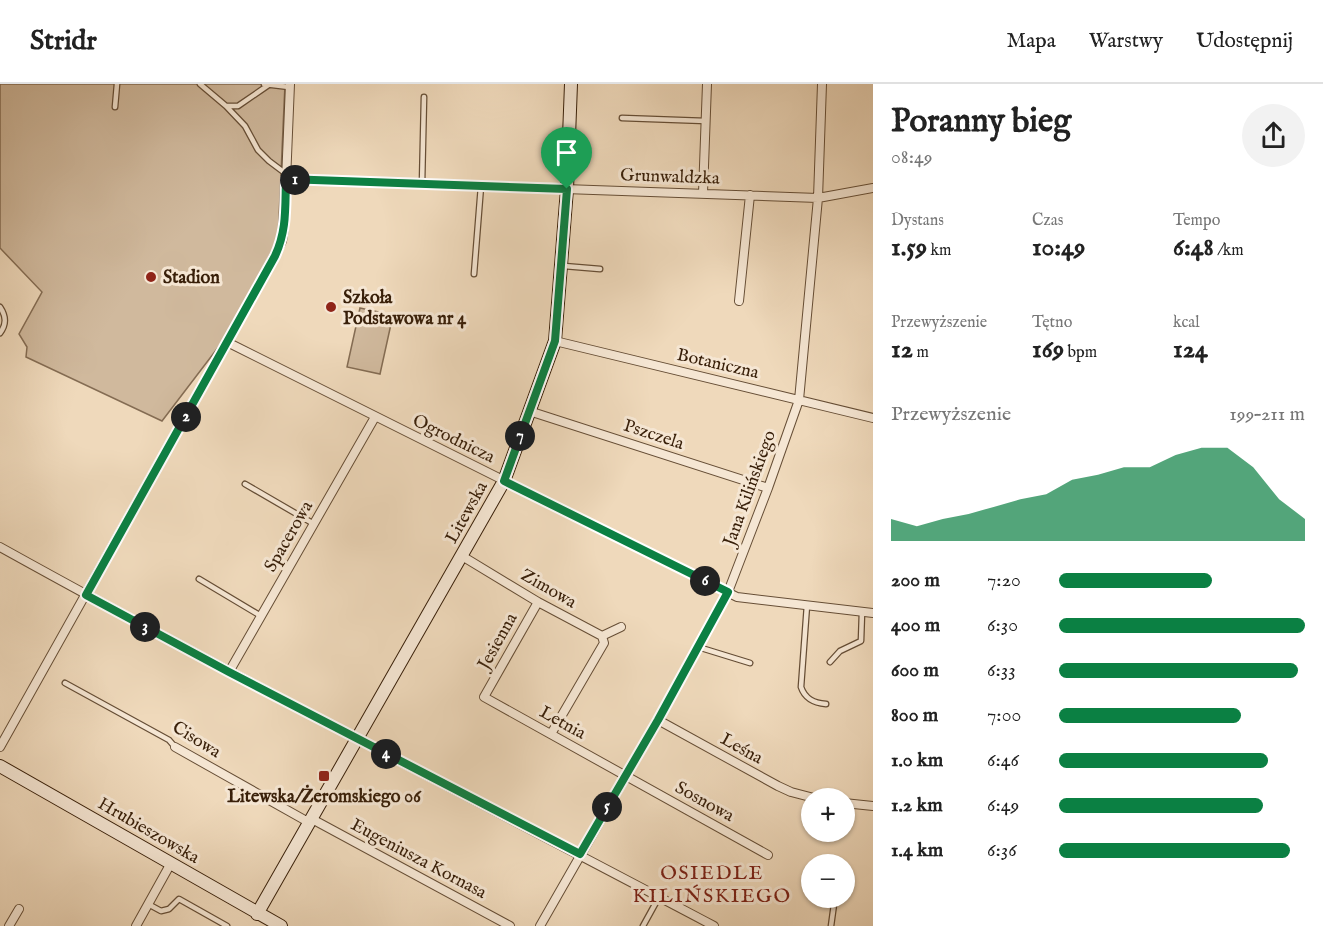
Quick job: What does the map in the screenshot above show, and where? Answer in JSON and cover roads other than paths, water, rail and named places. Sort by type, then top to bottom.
[{"type":"main road","name":"Litewska","points":[[257,914],[504,481],[555,341],[567,189],[571,84]]},
{"type":"main road","name":"Hrubieszowska","points":[[0,766],[281,926]]},
{"type":"street","points":[[703,193],[707,84]]},
{"type":"street","name":"Jana Kilińskiego","points":[[540,926],[728,592],[799,400],[818,198],[822,84]]},
{"type":"street","points":[[0,747],[282,241],[290,85]]},
{"type":"street","name":"Grunwaldzka","points":[[286,177],[818,198],[873,188]]},
{"type":"street","points":[[739,300],[750,195]]},
{"type":"street","name":"Botaniczna","points":[[555,341],[873,418]]},
{"type":"street","name":"Ogrodnicza","points":[[227,342],[737,597],[873,613]]},
{"type":"street","name":"Pszczela","points":[[530,411],[768,488]]},
{"type":"street","name":"Spacerowa","points":[[229,672],[375,417]]},
{"type":"street","points":[[0,547],[229,672],[714,926]]},
{"type":"street","name":"Zimowa","points":[[462,556],[538,602],[602,636]]},
{"type":"street","name":"Jesienna","points":[[484,697],[538,602]]},
{"type":"street","points":[[552,734],[604,643],[602,636],[621,627]]},
{"type":"street","name":"Letnia","points":[[484,697],[626,776]]},
{"type":"street","name":"Leśna","points":[[658,720],[778,786],[801,795]]},
{"type":"street","name":"Cisowa","points":[[175,747],[311,821]]},
{"type":"street","name":"Sosnowa","points":[[626,776],[768,855]]},
{"type":"street","points":[[855,804],[873,806]]},
{"type":"street","name":"Eugeniusza Kornasa","points":[[311,821],[510,926]]},
{"type":"street","points":[[136,926],[171,863]]},
{"type":"street","points":[[9,926],[19,909]]},
{"type":"lane","points":[[116,107],[117,84]]},
{"type":"lane","points":[[200,84],[245,126],[258,150],[286,177]]},
{"type":"lane","points":[[264,84],[290,85]]},
{"type":"lane","points":[[226,106],[238,106],[270,84]]},
{"type":"lane","points":[[422,184],[424,97]]},
{"type":"lane","points":[[622,118],[706,121]]},
{"type":"lane","points":[[474,274],[481,186]]},
{"type":"lane","points":[[561,266],[600,269]]},
{"type":"lane","points":[[0,307],[6,320],[0,333]]},
{"type":"lane","points":[[245,484],[314,524]]},
{"type":"lane","points":[[199,579],[261,616]]},
{"type":"lane","points":[[807,605],[801,687],[806,697],[814,703],[826,704]]},
{"type":"lane","points":[[830,662],[840,651],[861,641],[862,612]]},
{"type":"lane","points":[[698,646],[750,663]]},
{"type":"lane","name":"Cisowa","points":[[65,683],[169,740],[175,747]]},
{"type":"lane","points":[[643,926],[659,897]]},
{"type":"lane","points":[[148,904],[161,911],[169,909],[179,899],[227,926]]},
{"type":"lane","points":[[831,926],[833,908]]},
{"type":"place","name":"Stadion","points":[[151,277]]},
{"type":"place","name":"Szkoła Podstawowa nr 4","points":[[331,307]]},
{"type":"place","name":"Litewska/Żeromskiego 06","points":[[324,776]]},
{"type":"district","name":"OSIEDLE KILIŃSKIEGO","points":[[712,884]]}]
